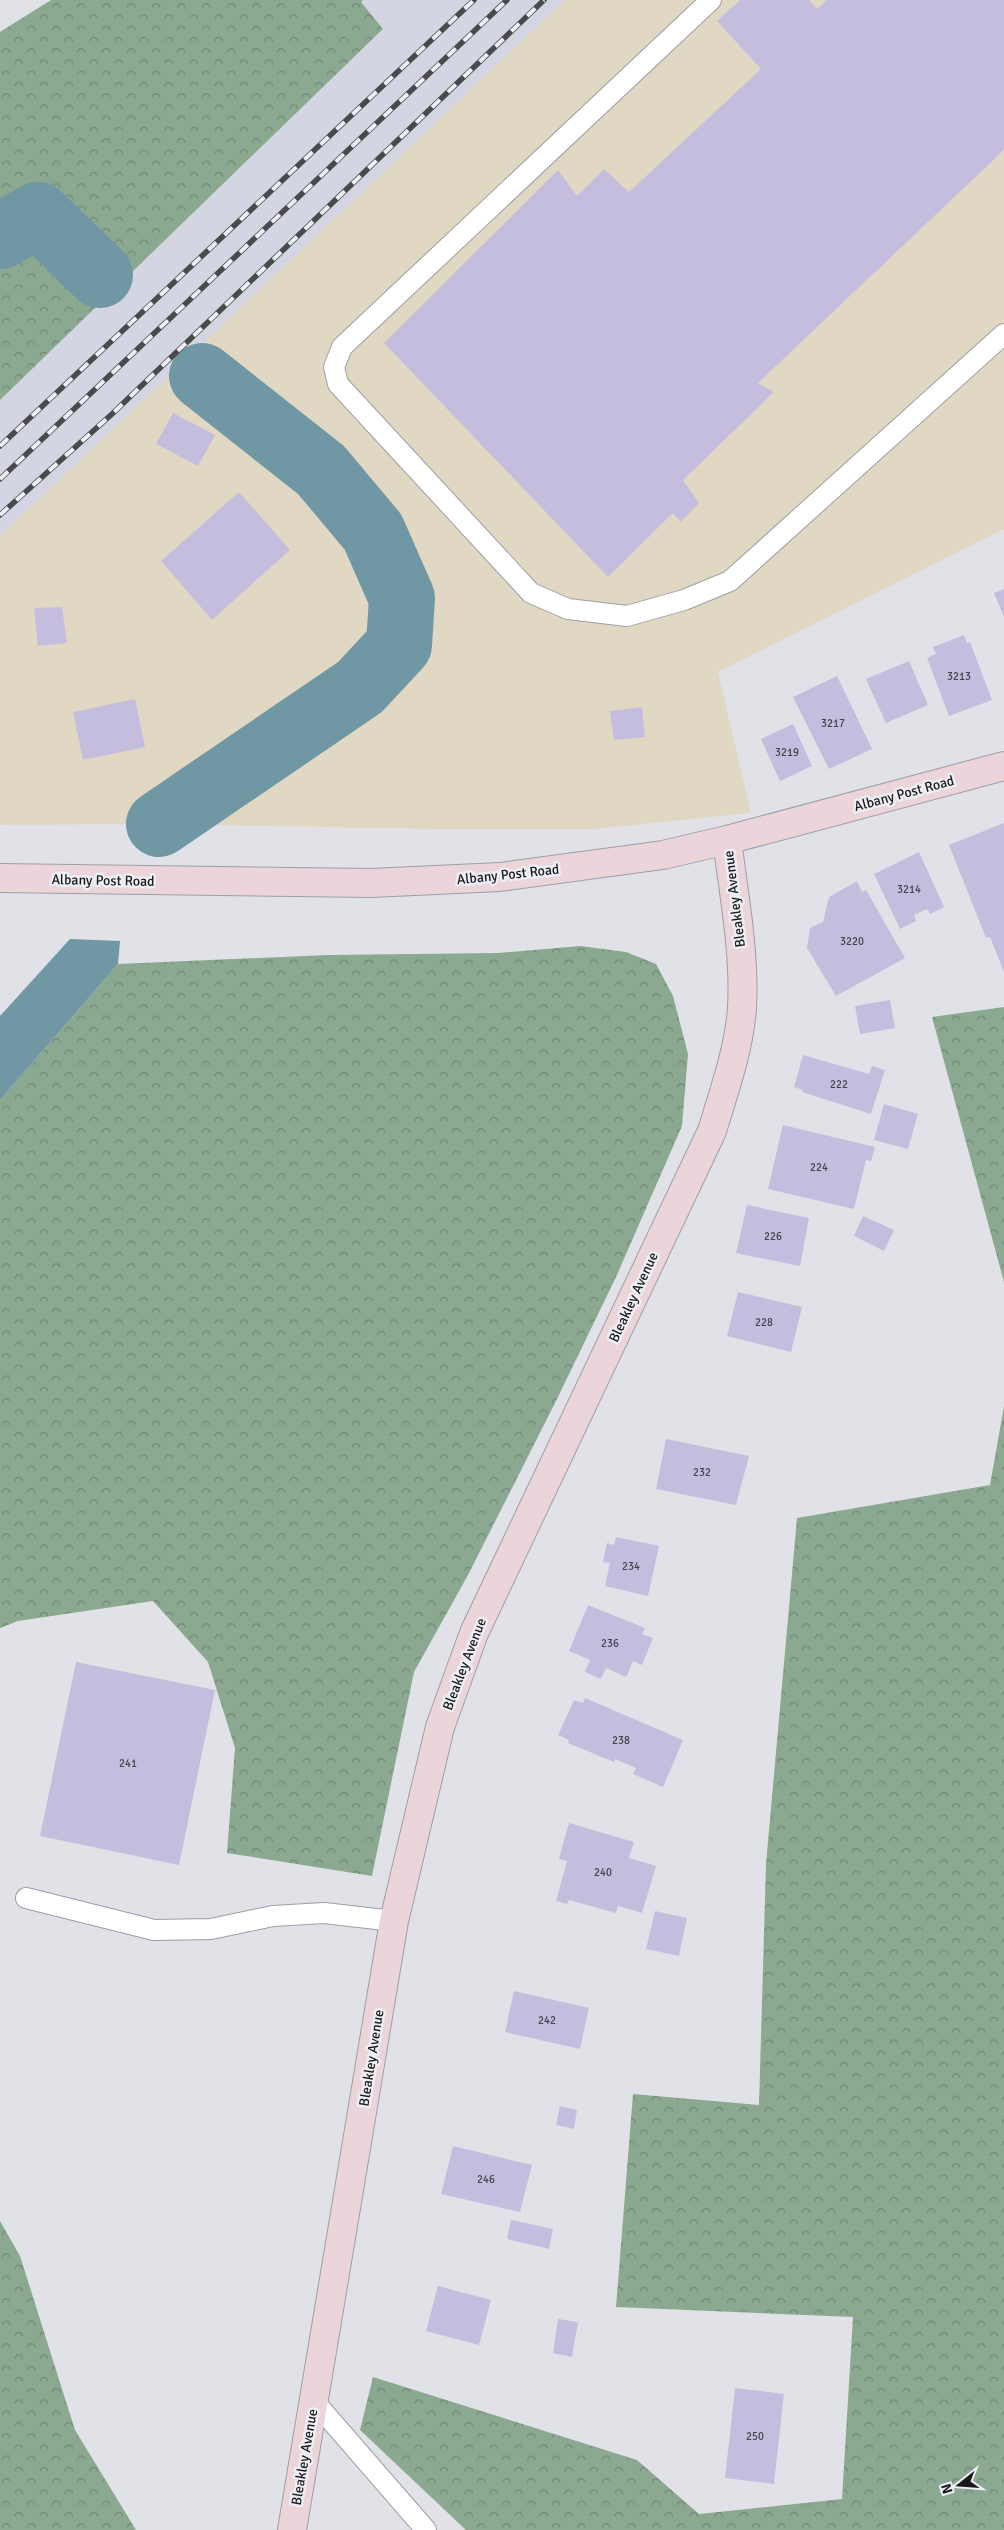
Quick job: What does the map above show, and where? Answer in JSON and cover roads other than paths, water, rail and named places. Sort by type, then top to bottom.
[{"type":"street","name":"Albany Post Road","points":[[0,878],[371,884],[500,877],[663,855],[727,840],[1004,766]]},
{"type":"street","name":"Bleakley Avenue","points":[[292,2530],[394,1921],[440,1727],[474,1633],[712,1131],[730,1074],[742,1009],[741,945],[727,840]]},
{"type":"lane","points":[[711,0],[342,347],[334,367],[338,384],[531,593],[568,608],[626,616],[684,600],[730,580],[1004,334]]},
{"type":"lane","points":[[26,1898],[154,1930],[211,1929],[273,1916],[324,1913],[394,1921]]},
{"type":"lane","points":[[314,2400],[426,2530]]},
{"type":"water","points":[[70,939],[120,941],[118,964],[0,1100],[0,1016]]},
{"type":"waterway","points":[[0,236],[38,215],[100,275]]},
{"type":"waterway","points":[[159,824],[360,687],[399,645],[402,598],[373,532],[321,470],[202,376]]},
{"type":"railway","points":[[0,446],[474,0]]},
{"type":"railway","points":[[0,479],[507,0]]},
{"type":"railway","points":[[0,515],[112,414],[544,0]]}]
